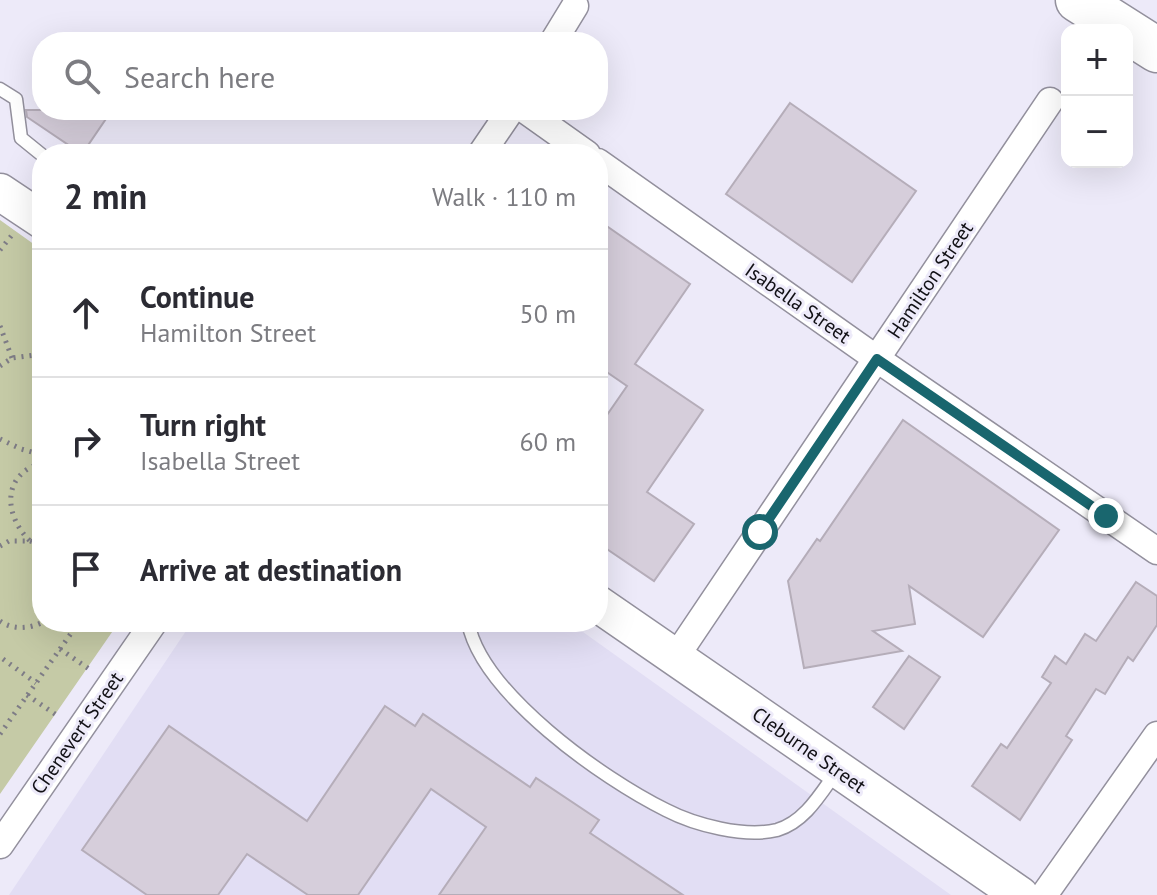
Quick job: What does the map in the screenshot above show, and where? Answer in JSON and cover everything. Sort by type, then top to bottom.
[{"type":"highway","points":[[1078,0],[1157,50]]},
{"type":"main road","points":[[0,192],[32,212]]},
{"type":"main road","name":"Cleburne Street","points":[[608,611],[1020,895]]},
{"type":"street","points":[[559,32],[575,6]]},
{"type":"street","name":"Hamilton Street","points":[[675,658],[1050,101]]},
{"type":"street","points":[[488,144],[504,120]]},
{"type":"street","points":[[539,120],[573,144]]},
{"type":"street","name":"Isabella Street","points":[[608,169],[1157,551]]},
{"type":"street","name":"Chenevert Street","points":[[0,845],[147,632]]},
{"type":"street","points":[[1044,895],[1157,735]]},
{"type":"lane","points":[[0,89],[16,99],[21,138],[32,147]]},
{"type":"lane","points":[[470,632],[495,679],[576,754],[667,811],[716,827],[753,833],[779,829],[799,819],[838,770]]},
{"type":"path","points":[[0,326],[12,358]]},
{"type":"path","points":[[0,366],[12,358],[32,355]]},
{"type":"path","points":[[0,439],[32,452]]},
{"type":"path","points":[[30,541],[18,529],[11,514],[10,498],[15,483],[32,468]]},
{"type":"path","points":[[0,546],[9,541],[30,541]]},
{"type":"path","points":[[0,621],[17,628],[32,627]]},
{"type":"path","points":[[0,734],[72,632]]},
{"type":"path","points":[[60,649],[90,670]]},
{"type":"path","points":[[3,659],[36,683]]},
{"type":"path","points":[[27,695],[58,716]]},
{"type":"shaded area","points":[[185,632],[583,632],[951,895],[9,895]]},
{"type":"green space","points":[[0,220],[32,243],[32,632],[112,632],[0,794]]},
{"type":"building","points":[[790,103],[916,191],[852,282],[726,194]]},
{"type":"building","points":[[26,110],[32,110],[32,120],[105,120],[89,144],[67,144],[27,117]]},
{"type":"building","points":[[608,227],[690,284],[635,364],[703,410],[647,492],[694,524],[654,581],[608,550],[608,414],[627,386],[608,373]]},
{"type":"building","points":[[903,420],[1059,530],[983,637],[909,586],[915,624],[873,631],[902,651],[804,668],[788,581],[817,539],[820,541]]},
{"type":"building","points":[[1136,582],[1157,596],[1157,625],[1133,661],[1128,657],[1105,694],[1096,689],[1066,736],[1072,740],[1020,820],[972,786],[1001,744],[1007,748],[1051,683],[1042,677],[1055,656],[1066,664],[1085,634],[1096,641]]},
{"type":"building","points":[[909,656],[940,677],[904,729],[873,707]]},
{"type":"building","points":[[385,706],[415,726],[423,714],[530,787],[536,778],[599,820],[590,833],[683,895],[439,895],[486,827],[431,789],[358,895],[308,895],[247,854],[218,895],[147,895],[82,850],[169,726],[307,821]]},
{"type":"route","points":[[760,532],[877,359],[1106,516]]}]
